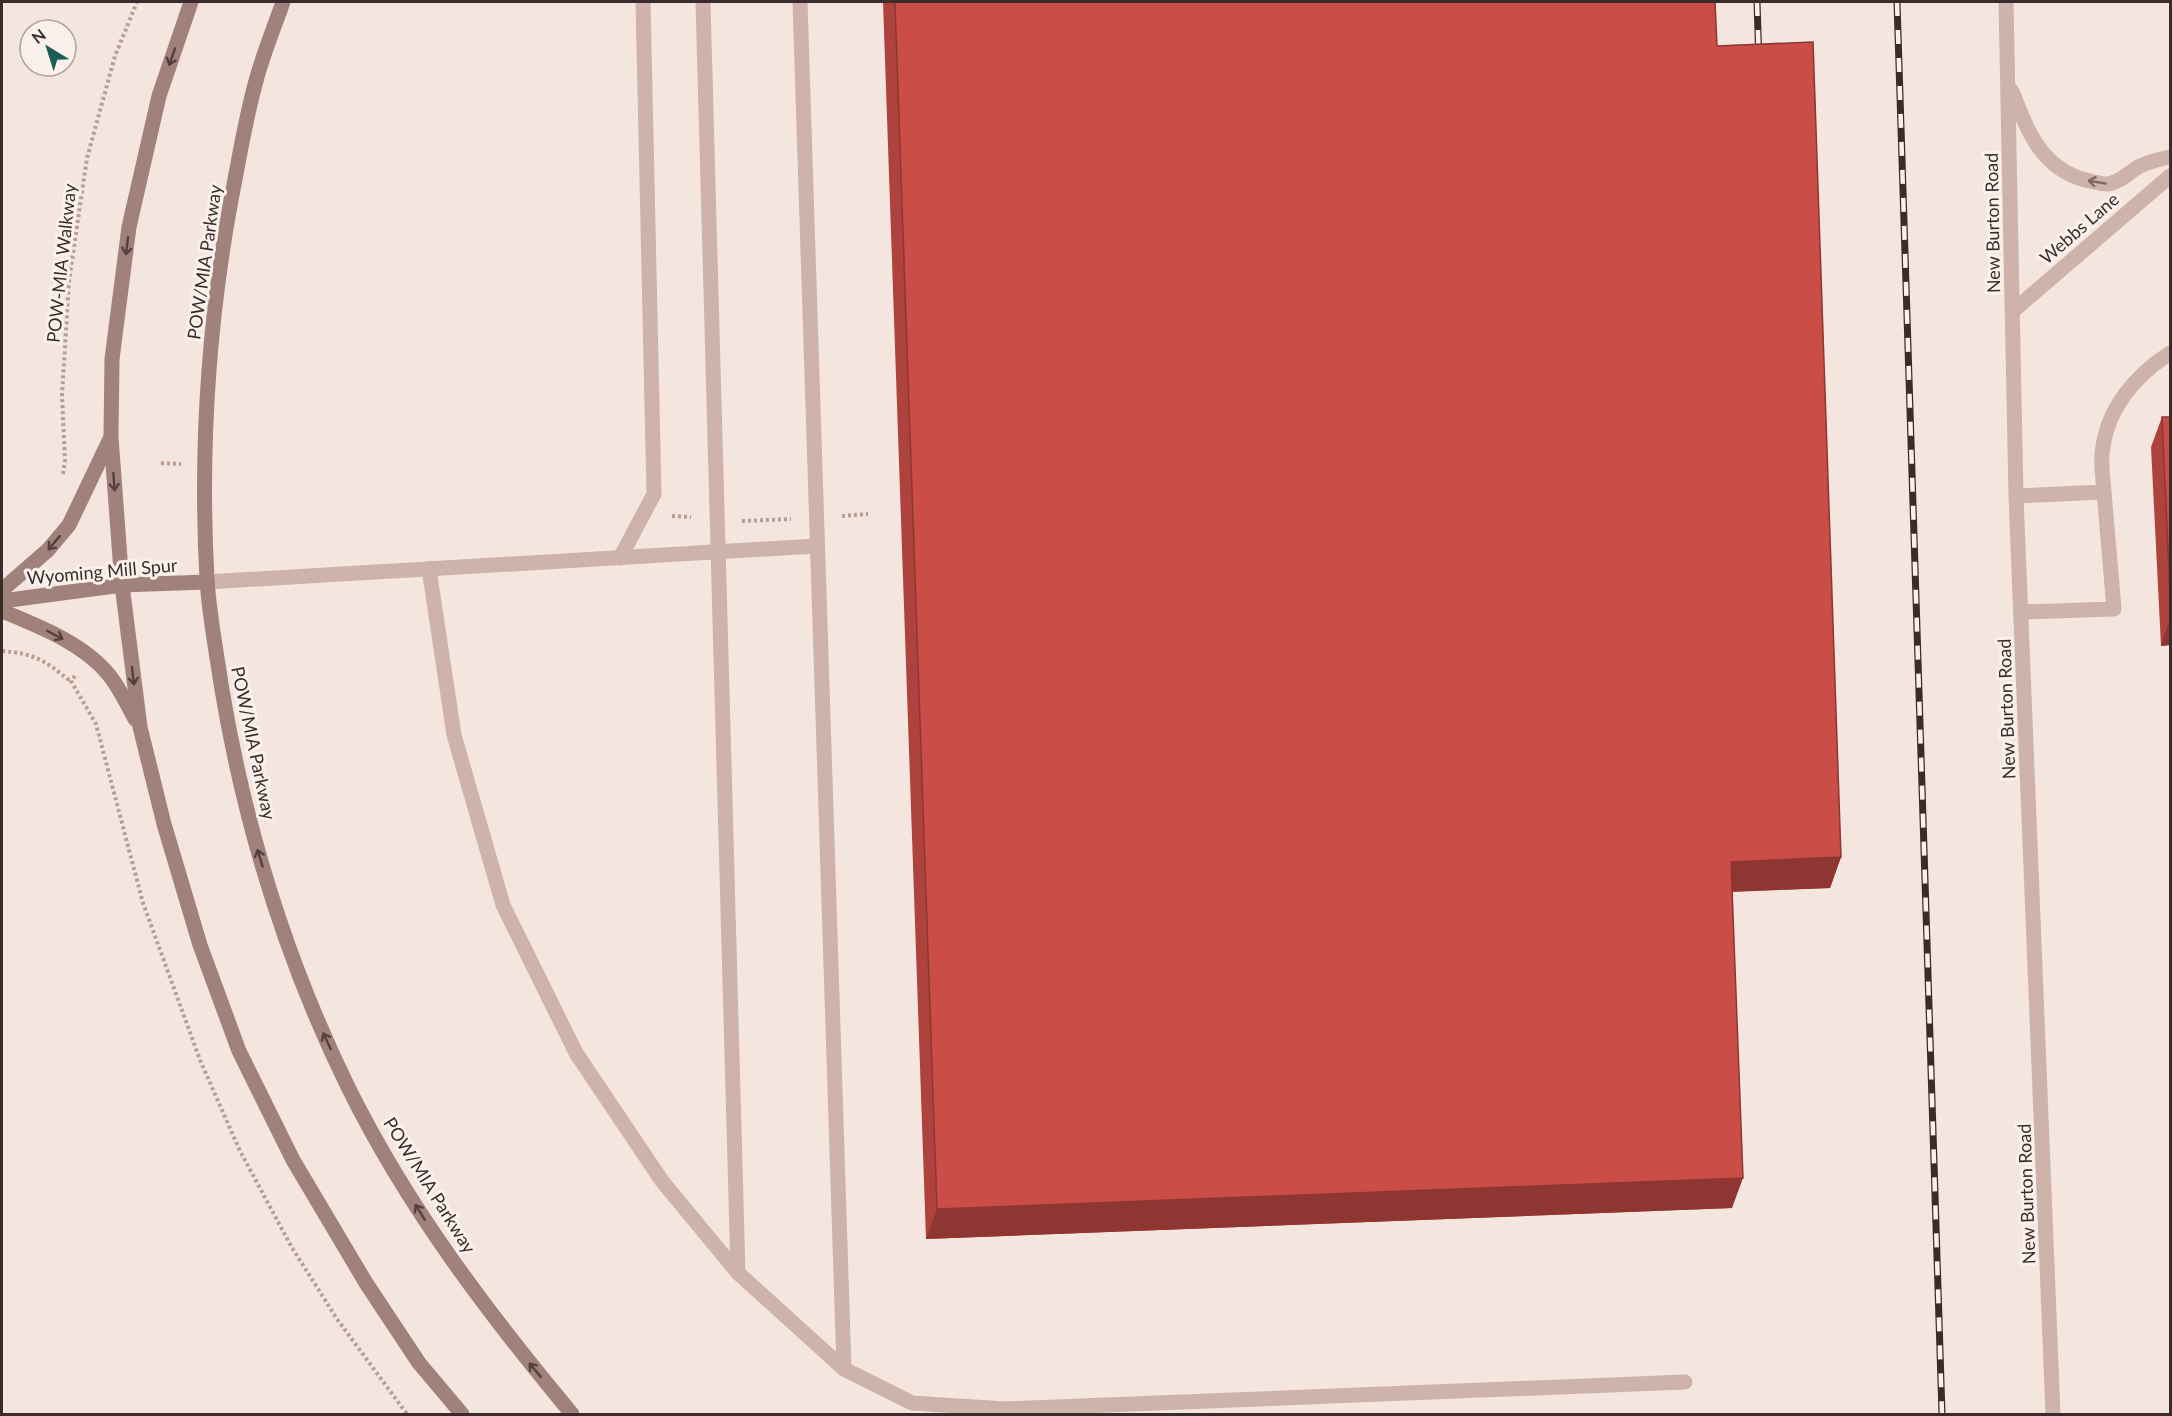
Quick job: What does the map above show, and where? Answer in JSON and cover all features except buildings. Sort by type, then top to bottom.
[{"type":"main road","points":[[191,2],[159,96],[129,227],[112,359],[111,436],[122,585],[140,727],[164,824],[200,945],[239,1052],[293,1160],[366,1283],[419,1364],[462,1414]]},
{"type":"main road","name":"POW/MIA Parkway","points":[[283,2],[256,80],[227,223],[213,313],[207,398],[205,464],[207,582],[231,741],[251,826],[277,912],[309,1002],[356,1101],[393,1168],[480,1301],[572,1414]]},
{"type":"main road","points":[[2,590],[48,550],[69,525],[111,436]]},
{"type":"main road","name":"Wyoming Mill Spur","points":[[2,601],[122,585],[207,582]]},
{"type":"main road","points":[[2,611],[57,636],[89,657],[109,674],[140,727]]},
{"type":"street","points":[[620,558],[654,495],[644,2]]},
{"type":"street","points":[[703,2],[738,1273]]},
{"type":"street","points":[[800,2],[844,1369]]},
{"type":"street","name":"New Burton Road","points":[[2006,2],[2016,496],[2054,1414]]},
{"type":"street","points":[[2008,84],[2027,129],[2038,146],[2052,164],[2068,175],[2108,184],[2121,179],[2140,166],[2170,157]]},
{"type":"street","name":"Webbs Lane","points":[[2013,310],[2170,176]]},
{"type":"street","points":[[2021,612],[2114,609],[2102,456],[2106,428],[2115,409],[2138,378],[2170,353]]},
{"type":"street","points":[[2016,496],[2104,492]]},
{"type":"street","points":[[207,582],[816,546]]},
{"type":"street","points":[[429,569],[454,735],[503,905],[576,1053],[662,1181],[738,1273],[844,1369],[912,1403],[1006,1409],[1685,1382]]},
{"type":"path","name":"POW-MIA Walkway","points":[[62,479],[65,461],[62,396],[69,281],[87,158],[115,56],[137,2]]},
{"type":"path","points":[[161,463],[189,464]]},
{"type":"path","points":[[833,516],[868,514]]},
{"type":"path","points":[[668,516],[697,518]]},
{"type":"path","points":[[738,521],[794,519]]},
{"type":"path","points":[[2,651],[26,653],[49,664],[71,681]]},
{"type":"railway","points":[[1757,2],[1759,62]]},
{"type":"railway","points":[[1897,2],[1942,1414]]}]
